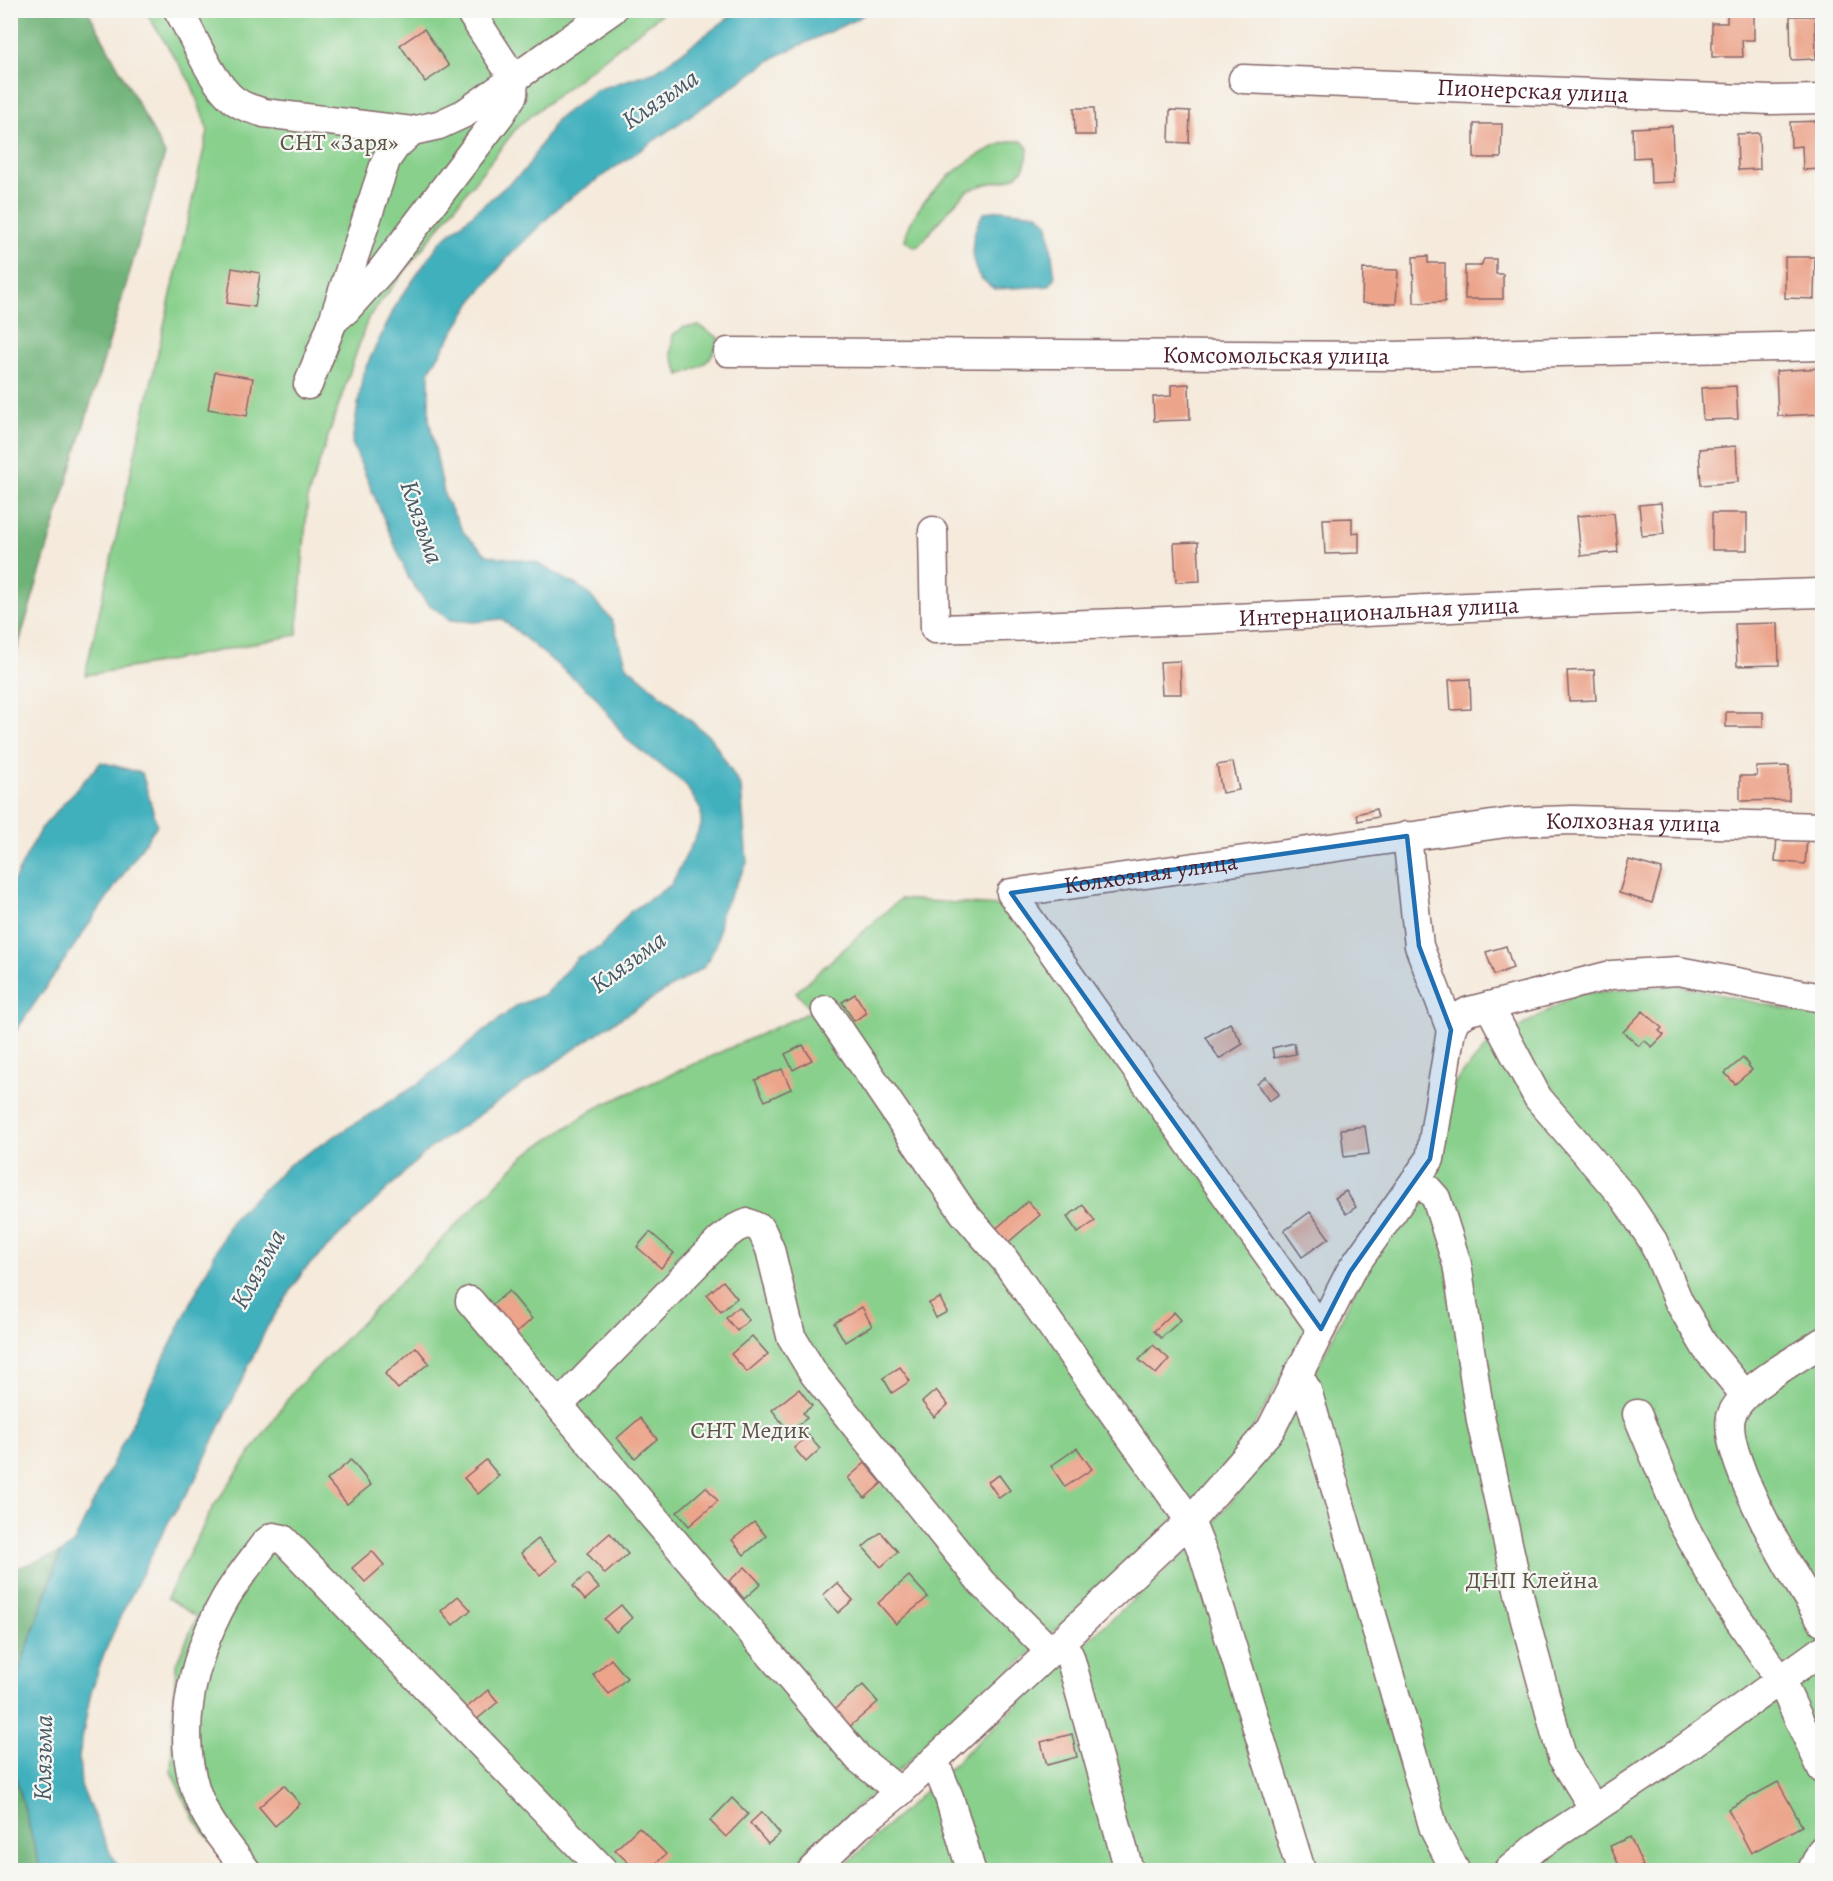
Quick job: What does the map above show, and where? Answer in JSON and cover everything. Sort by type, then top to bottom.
[{"type":"street","points":[[178,10],[193,33],[211,72],[226,93],[242,105],[264,112],[412,131],[439,125],[465,113],[612,10]]},
{"type":"street","points":[[333,321],[382,270],[500,116],[513,95],[514,80],[469,10]]},
{"type":"street","name":"Пионерская улица","points":[[1243,79],[1770,100],[1822,99]]},
{"type":"street","points":[[308,385],[333,321],[386,160],[394,147],[412,131]]},
{"type":"street","name":"Комсомольская улица","points":[[728,352],[1391,356],[1822,346]]},
{"type":"street","name":"Интернациональная улица","points":[[933,531],[935,629],[1131,624],[1324,612],[1822,593]]},
{"type":"street","name":"Колхозная улица","points":[[1321,1329],[1011,893],[1513,822],[1573,820],[1822,827]]},
{"type":"street","points":[[1407,836],[1419,946],[1451,1030]]},
{"type":"street","points":[[812,1870],[859,1825],[900,1792],[1190,1521],[1271,1429],[1350,1272],[1430,1159],[1451,1030],[1456,1018],[1469,1011],[1611,975],[1678,971],[1822,998]]},
{"type":"street","points":[[1489,1006],[1538,1098],[1626,1199],[1653,1241],[1679,1302],[1706,1348],[1745,1395]]},
{"type":"street","points":[[826,1010],[963,1212],[1004,1259],[1190,1521],[1204,1556],[1301,1870]]},
{"type":"street","points":[[1418,1178],[1436,1198],[1457,1264],[1481,1421],[1524,1616],[1562,1757],[1594,1809]]},
{"type":"street","points":[[560,1404],[720,1240],[735,1228],[748,1223],[761,1229],[770,1249],[791,1336],[814,1374],[982,1583],[1070,1657],[1129,1870]]},
{"type":"street","points":[[470,1301],[560,1404],[859,1759],[900,1792]]},
{"type":"street","points":[[1822,1342],[1745,1395],[1731,1417],[1731,1439],[1762,1520],[1822,1621]]},
{"type":"street","points":[[1298,1374],[1307,1390],[1434,1829],[1455,1870]]},
{"type":"street","points":[[1636,1414],[1683,1524],[1722,1595],[1781,1681],[1822,1769]]},
{"type":"street","points":[[246,1870],[202,1807],[188,1765],[189,1712],[197,1659],[225,1599],[265,1543],[273,1537],[283,1539],[603,1870]]},
{"type":"street","points":[[1509,1870],[1535,1848],[1781,1681],[1822,1650]]},
{"type":"street","points":[[934,1760],[949,1797],[971,1870]]},
{"type":"street","points":[[1812,1870],[1822,1850]]},
{"type":"highlighted area","points":[[1407,836],[1419,946],[1451,1030],[1430,1159],[1350,1272],[1321,1329],[1011,893]]},
{"type":"green space","points":[[11,10],[88,11],[165,154],[11,670]]},
{"type":"green space","name":"СНТ «Заря»","points":[[145,11],[665,11],[519,125],[368,318],[308,496],[297,635],[85,675],[208,131],[191,83]]},
{"type":"green space","points":[[1011,141],[1022,141],[1028,148],[1022,171],[1008,180],[979,186],[963,194],[918,246],[914,247],[905,240],[910,224],[931,193],[962,166],[996,146]]},
{"type":"green space","points":[[699,326],[719,338],[716,346],[706,362],[680,375],[671,354],[673,335],[684,327]]},
{"type":"green space","name":"СНТ Медик","points":[[900,899],[1011,907],[1308,1324],[1272,1396],[1251,1430],[1214,1479],[1169,1525],[788,1870],[233,1870],[194,1819],[171,1772],[176,1664],[197,1617],[167,1598],[213,1507],[292,1393],[525,1155],[596,1108],[812,1011],[796,992]]},
{"type":"green space","name":"ДНП Клейна","points":[[1677,985],[1822,1017],[1822,1870],[840,1870],[1069,1657],[1198,1542],[1261,1465],[1307,1390],[1456,1081],[1486,1047],[1576,994]]},
{"type":"green space","points":[[60,1553],[15,1682],[11,1733],[11,1570]]},
{"type":"green space","points":[[11,1759],[41,1870],[11,1870]]},
{"type":"water","name":"Клязьма","points":[[738,11],[869,11],[857,19],[777,56],[562,204],[509,256],[472,302],[429,371],[429,419],[445,498],[464,533],[487,555],[535,562],[585,590],[612,620],[627,666],[712,739],[741,787],[747,863],[721,913],[717,943],[704,967],[611,1024],[428,1150],[304,1270],[267,1327],[194,1482],[170,1519],[121,1615],[103,1656],[90,1696],[79,1756],[81,1786],[112,1857],[121,1870],[41,1870],[11,1759],[15,1682],[61,1553],[73,1544],[232,1219],[290,1164],[417,1085],[516,1006],[545,994],[578,957],[601,947],[630,912],[671,885],[701,826],[701,810],[685,784],[627,740],[596,697],[502,619],[474,622],[450,620],[426,602],[409,579],[352,443],[363,373],[397,303],[440,242],[526,169],[556,120],[596,90],[656,71]]},
{"type":"water","points":[[1001,210],[1038,214],[1048,224],[1055,278],[1049,286],[994,289],[978,275],[973,257],[973,240],[977,225],[985,212]]},
{"type":"water","points":[[101,762],[142,773],[157,825],[11,1038],[11,886],[40,830]]},
{"type":"building","points":[[1727,10],[1754,10],[1754,40],[1742,40],[1743,57],[1712,57],[1712,23],[1727,23]]},
{"type":"building","points":[[1790,16],[1815,16],[1816,59],[1791,60]]},
{"type":"building","points":[[424,29],[449,66],[425,82],[400,45]]},
{"type":"building","points":[[1074,108],[1094,108],[1095,135],[1075,135]]},
{"type":"building","points":[[1170,110],[1190,111],[1189,143],[1169,142]]},
{"type":"building","points":[[1822,121],[1822,169],[1803,170],[1802,146],[1791,147],[1790,122]]},
{"type":"building","points":[[1474,124],[1502,124],[1501,158],[1474,158]]},
{"type":"building","points":[[1672,126],[1674,182],[1651,183],[1650,157],[1633,158],[1632,128]]},
{"type":"building","points":[[1759,133],[1760,169],[1738,170],[1737,134]]},
{"type":"building","points":[[1428,256],[1428,263],[1445,263],[1445,302],[1414,303],[1413,257]]},
{"type":"building","points":[[1785,257],[1815,257],[1814,299],[1785,298]]},
{"type":"building","points":[[1484,259],[1496,259],[1496,274],[1503,274],[1503,299],[1465,299],[1465,266],[1481,266]]},
{"type":"building","points":[[232,268],[260,273],[255,307],[227,303]]},
{"type":"building","points":[[1363,269],[1398,270],[1396,304],[1362,303]]},
{"type":"building","points":[[1822,368],[1822,414],[1778,416],[1776,371]]},
{"type":"building","points":[[215,372],[253,378],[247,416],[208,409]]},
{"type":"building","points":[[1189,384],[1190,420],[1154,421],[1153,397],[1171,396],[1171,385]]},
{"type":"building","points":[[1736,386],[1738,419],[1703,420],[1701,388]]},
{"type":"building","points":[[1736,446],[1738,482],[1701,485],[1699,449]]},
{"type":"building","points":[[1661,503],[1664,534],[1642,536],[1639,505]]},
{"type":"building","points":[[1614,513],[1618,552],[1581,556],[1577,516]]},
{"type":"building","points":[[1712,513],[1747,513],[1747,550],[1712,550]]},
{"type":"building","points":[[1352,518],[1352,533],[1359,532],[1359,553],[1325,554],[1323,519]]},
{"type":"building","points":[[1198,542],[1200,581],[1176,582],[1174,543]]},
{"type":"building","points":[[1778,623],[1779,665],[1737,666],[1735,624]]},
{"type":"building","points":[[1180,661],[1181,694],[1162,694],[1160,662]]},
{"type":"building","points":[[1594,670],[1596,700],[1569,701],[1567,671]]},
{"type":"building","points":[[1470,679],[1471,709],[1451,710],[1449,680]]},
{"type":"building","points":[[1726,712],[1763,712],[1763,727],[1726,727]]},
{"type":"building","points":[[1233,762],[1239,790],[1222,793],[1217,765]]},
{"type":"building","points":[[1789,766],[1789,800],[1740,801],[1740,776],[1757,776],[1756,767]]},
{"type":"building","points":[[1376,809],[1378,817],[1358,821],[1357,814]]},
{"type":"building","points":[[1777,837],[1807,839],[1805,864],[1775,861]]},
{"type":"building","points":[[1629,860],[1662,869],[1652,903],[1619,893]]},
{"type":"building","points":[[1506,946],[1513,968],[1494,975],[1486,952]]},
{"type":"building","points":[[855,994],[867,1013],[854,1021],[842,1002]]},
{"type":"building","points":[[1643,1011],[1662,1028],[1659,1031],[1664,1035],[1652,1047],[1644,1040],[1639,1046],[1623,1032]]},
{"type":"building","points":[[1230,1023],[1243,1044],[1219,1059],[1206,1037]]},
{"type":"building","points":[[1294,1043],[1296,1054],[1274,1058],[1272,1048]]},
{"type":"building","points":[[803,1045],[812,1060],[793,1070],[785,1054]]},
{"type":"building","points":[[1743,1058],[1752,1070],[1735,1084],[1725,1073]]},
{"type":"building","points":[[782,1069],[791,1089],[765,1101],[755,1080]]},
{"type":"building","points":[[1266,1077],[1279,1094],[1269,1101],[1257,1084]]},
{"type":"building","points":[[1365,1126],[1369,1154],[1344,1157],[1341,1129]]},
{"type":"building","points":[[1346,1191],[1356,1207],[1346,1214],[1335,1198]]},
{"type":"building","points":[[1028,1201],[1040,1215],[1004,1246],[992,1232]]},
{"type":"building","points":[[1083,1205],[1095,1221],[1078,1233],[1067,1217]]},
{"type":"building","points":[[1310,1212],[1329,1238],[1302,1257],[1284,1231]]},
{"type":"building","points":[[650,1232],[674,1253],[661,1268],[637,1247]]},
{"type":"building","points":[[723,1281],[737,1298],[721,1312],[707,1295]]},
{"type":"building","points":[[509,1291],[532,1319],[512,1337],[487,1309]]},
{"type":"building","points":[[940,1298],[947,1312],[936,1318],[929,1303]]},
{"type":"building","points":[[738,1307],[749,1320],[737,1331],[726,1318]]},
{"type":"building","points":[[862,1307],[872,1326],[845,1342],[834,1323]]},
{"type":"building","points":[[1174,1312],[1181,1320],[1161,1338],[1154,1331]]},
{"type":"building","points":[[752,1336],[768,1354],[747,1372],[731,1354]]},
{"type":"building","points":[[1153,1345],[1169,1359],[1156,1374],[1139,1360]]},
{"type":"building","points":[[416,1347],[429,1363],[398,1389],[385,1374]]},
{"type":"building","points":[[900,1367],[910,1381],[892,1393],[883,1378]]},
{"type":"building","points":[[799,1389],[812,1406],[803,1413],[807,1418],[789,1432],[772,1410]]},
{"type":"building","points":[[936,1390],[948,1405],[934,1417],[922,1402]]},
{"type":"building","points":[[640,1418],[657,1439],[635,1458],[617,1438]]},
{"type":"building","points":[[808,1435],[820,1449],[806,1462],[794,1448]]},
{"type":"building","points":[[1077,1448],[1092,1469],[1065,1487],[1051,1466]]},
{"type":"building","points":[[351,1460],[371,1485],[347,1504],[327,1480]]},
{"type":"building","points":[[486,1460],[499,1476],[478,1494],[464,1478]]},
{"type":"building","points":[[865,1463],[882,1483],[865,1498],[848,1478]]},
{"type":"building","points":[[999,1475],[1010,1490],[999,1498],[988,1482]]},
{"type":"building","points":[[706,1487],[718,1501],[689,1526],[677,1512]]},
{"type":"building","points":[[754,1522],[766,1536],[744,1555],[732,1540]]},
{"type":"building","points":[[881,1532],[898,1552],[881,1567],[863,1547]]},
{"type":"building","points":[[610,1533],[628,1554],[605,1574],[587,1553]]},
{"type":"building","points":[[538,1539],[557,1561],[540,1575],[521,1553]]},
{"type":"building","points":[[372,1551],[384,1565],[365,1582],[352,1568]]},
{"type":"building","points":[[745,1567],[761,1584],[744,1599],[729,1581]]},
{"type":"building","points":[[587,1574],[599,1588],[585,1600],[573,1586]]},
{"type":"building","points":[[909,1576],[928,1597],[896,1624],[878,1603]]},
{"type":"building","points":[[837,1583],[853,1600],[838,1613],[823,1595]]},
{"type":"building","points":[[458,1596],[471,1610],[453,1625],[441,1611]]},
{"type":"building","points":[[621,1605],[632,1618],[616,1632],[604,1619]]},
{"type":"building","points":[[611,1659],[627,1678],[609,1694],[593,1675]]},
{"type":"building","points":[[863,1685],[878,1702],[847,1729],[832,1711]]},
{"type":"building","points":[[488,1690],[498,1702],[476,1720],[466,1708]]},
{"type":"building","points":[[1072,1734],[1077,1757],[1047,1765],[1041,1742]]},
{"type":"building","points":[[1778,1782],[1802,1826],[1751,1853],[1728,1809]]},
{"type":"building","points":[[284,1785],[300,1804],[275,1826],[259,1807]]},
{"type":"building","points":[[732,1798],[748,1814],[726,1837],[710,1821]]},
{"type":"building","points":[[762,1812],[780,1834],[768,1844],[750,1823]]},
{"type":"building","points":[[639,1827],[666,1854],[649,1870],[636,1870],[615,1850]]},
{"type":"building","points":[[1630,1837],[1643,1866],[1633,1870],[1621,1870],[1610,1846]]}]
